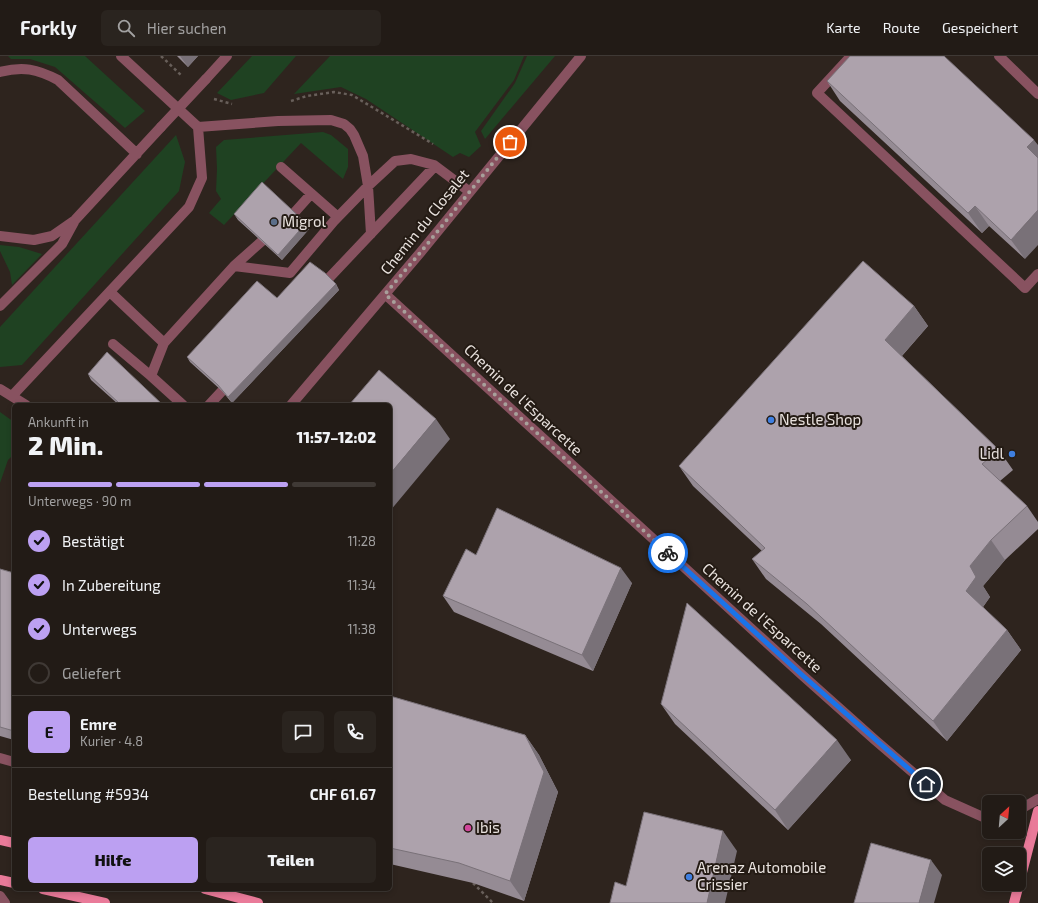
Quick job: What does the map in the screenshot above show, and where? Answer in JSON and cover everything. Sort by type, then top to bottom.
[{"type":"main road","points":[[1026,857],[1038,811]]},
{"type":"main road","points":[[0,880],[12,883]]},
{"type":"main road","points":[[52,891],[105,903]]},
{"type":"main road","points":[[213,891],[258,903]]},
{"type":"main road","points":[[1014,903],[1017,891]]},
{"type":"street","points":[[12,396],[189,208],[202,178],[198,127],[131,60],[121,56]]},
{"type":"street","points":[[0,236],[34,240],[52,236],[75,220],[227,56]]},
{"type":"street","name":"Chemin du Closalet","points":[[293,403],[420,253],[580,56]]},
{"type":"street","points":[[851,56],[817,93],[1025,288],[1038,274]]},
{"type":"street","points":[[999,56],[1038,94]]},
{"type":"street","points":[[0,72],[11,69],[31,70],[46,74],[58,80],[137,154]]},
{"type":"street","points":[[198,127],[278,121],[331,120],[344,124],[354,135],[363,156],[368,186],[371,234]]},
{"type":"street","points":[[234,266],[290,272],[368,186],[395,161],[411,159],[435,166],[470,192]]},
{"type":"street","points":[[329,278],[435,166]]},
{"type":"street","points":[[281,168],[338,218]]},
{"type":"street","points":[[294,213],[311,194]]},
{"type":"street","points":[[0,306],[62,244],[75,220]]},
{"type":"street","points":[[151,376],[164,343],[234,266],[262,242]]},
{"type":"street","points":[[110,292],[164,343]]},
{"type":"street","name":"Chemin de l'Esparcette","points":[[385,294],[801,674],[945,800],[982,817]]},
{"type":"street","points":[[0,299],[0,306]]},
{"type":"street","points":[[113,344],[181,403]]},
{"type":"street","points":[[0,388],[23,403]]},
{"type":"street","points":[[211,403],[222,391]]},
{"type":"street","points":[[0,758],[12,761]]},
{"type":"street","points":[[1026,806],[1038,799]]},
{"type":"street","points":[[0,896],[5,903]]},
{"type":"path","points":[[473,883],[492,903]]},
{"type":"green space","points":[[8,56],[85,56],[145,111],[125,128],[55,67],[30,59],[11,59]]},
{"type":"green space","points":[[252,56],[296,56],[264,93],[231,100],[217,93]]},
{"type":"green space","points":[[330,56],[524,56],[514,80],[475,132],[481,146],[469,157],[460,153],[453,157],[366,99],[341,87],[294,94]]},
{"type":"green space","points":[[527,56],[555,56],[485,139],[481,131],[515,83]]},
{"type":"green space","points":[[323,132],[331,135],[348,149],[348,167],[343,179],[301,143],[224,225],[209,213],[221,199],[216,191],[216,147],[224,140]]},
{"type":"green space","points":[[176,135],[185,162],[179,191],[22,365],[0,367],[0,327]]},
{"type":"green space","points":[[0,245],[19,247],[42,254],[12,285],[10,272],[0,251]]},
{"type":"green space","points":[[0,412],[12,421],[12,456],[8,460],[0,483]]},
{"type":"building","points":[[850,56],[944,56],[1034,140],[1027,147],[1038,158],[1038,210],[1011,240],[975,206],[968,213],[827,81]]},
{"type":"building","points":[[262,182],[306,223],[278,255],[234,214]]},
{"type":"building","points":[[863,261],[914,306],[885,340],[999,450],[982,464],[1027,506],[991,540],[970,566],[976,577],[966,591],[1007,630],[933,721],[807,604],[752,559],[765,548],[679,466]]},
{"type":"building","points":[[310,262],[325,273],[336,284],[228,397],[218,385],[187,357],[257,281],[277,298]]},
{"type":"building","points":[[107,352],[161,403],[119,403],[88,374]]},
{"type":"building","points":[[379,370],[436,419],[392,472],[392,403],[351,403]]},
{"type":"building","points":[[497,508],[621,568],[582,655],[443,596],[466,549],[476,555]]},
{"type":"building","points":[[0,569],[12,572],[12,730],[0,727]]},
{"type":"building","points":[[687,603],[837,740],[775,810],[661,704]]},
{"type":"building","name":"Ibis","points":[[392,697],[525,735],[544,772],[510,881],[459,863],[392,848]]},
{"type":"building","points":[[644,812],[723,831],[707,903],[610,903],[615,882],[626,886]]},
{"type":"building","points":[[871,843],[931,860],[919,903],[854,903]]},
{"type":"way so far","points":[[510,142],[385,294],[668,553]]},
{"type":"place","name":"Migrol","points":[[274,222]]},
{"type":"place","name":"Nestle Shop","points":[[771,420]]},
{"type":"place","name":"Lidl","points":[[1012,454]]},
{"type":"place","name":"Ibis","points":[[468,828]]},
{"type":"place","name":"Arenaz Automobile Crissier","points":[[689,877]]},
{"type":"route","points":[[668,553],[801,674],[926,784]]}]
